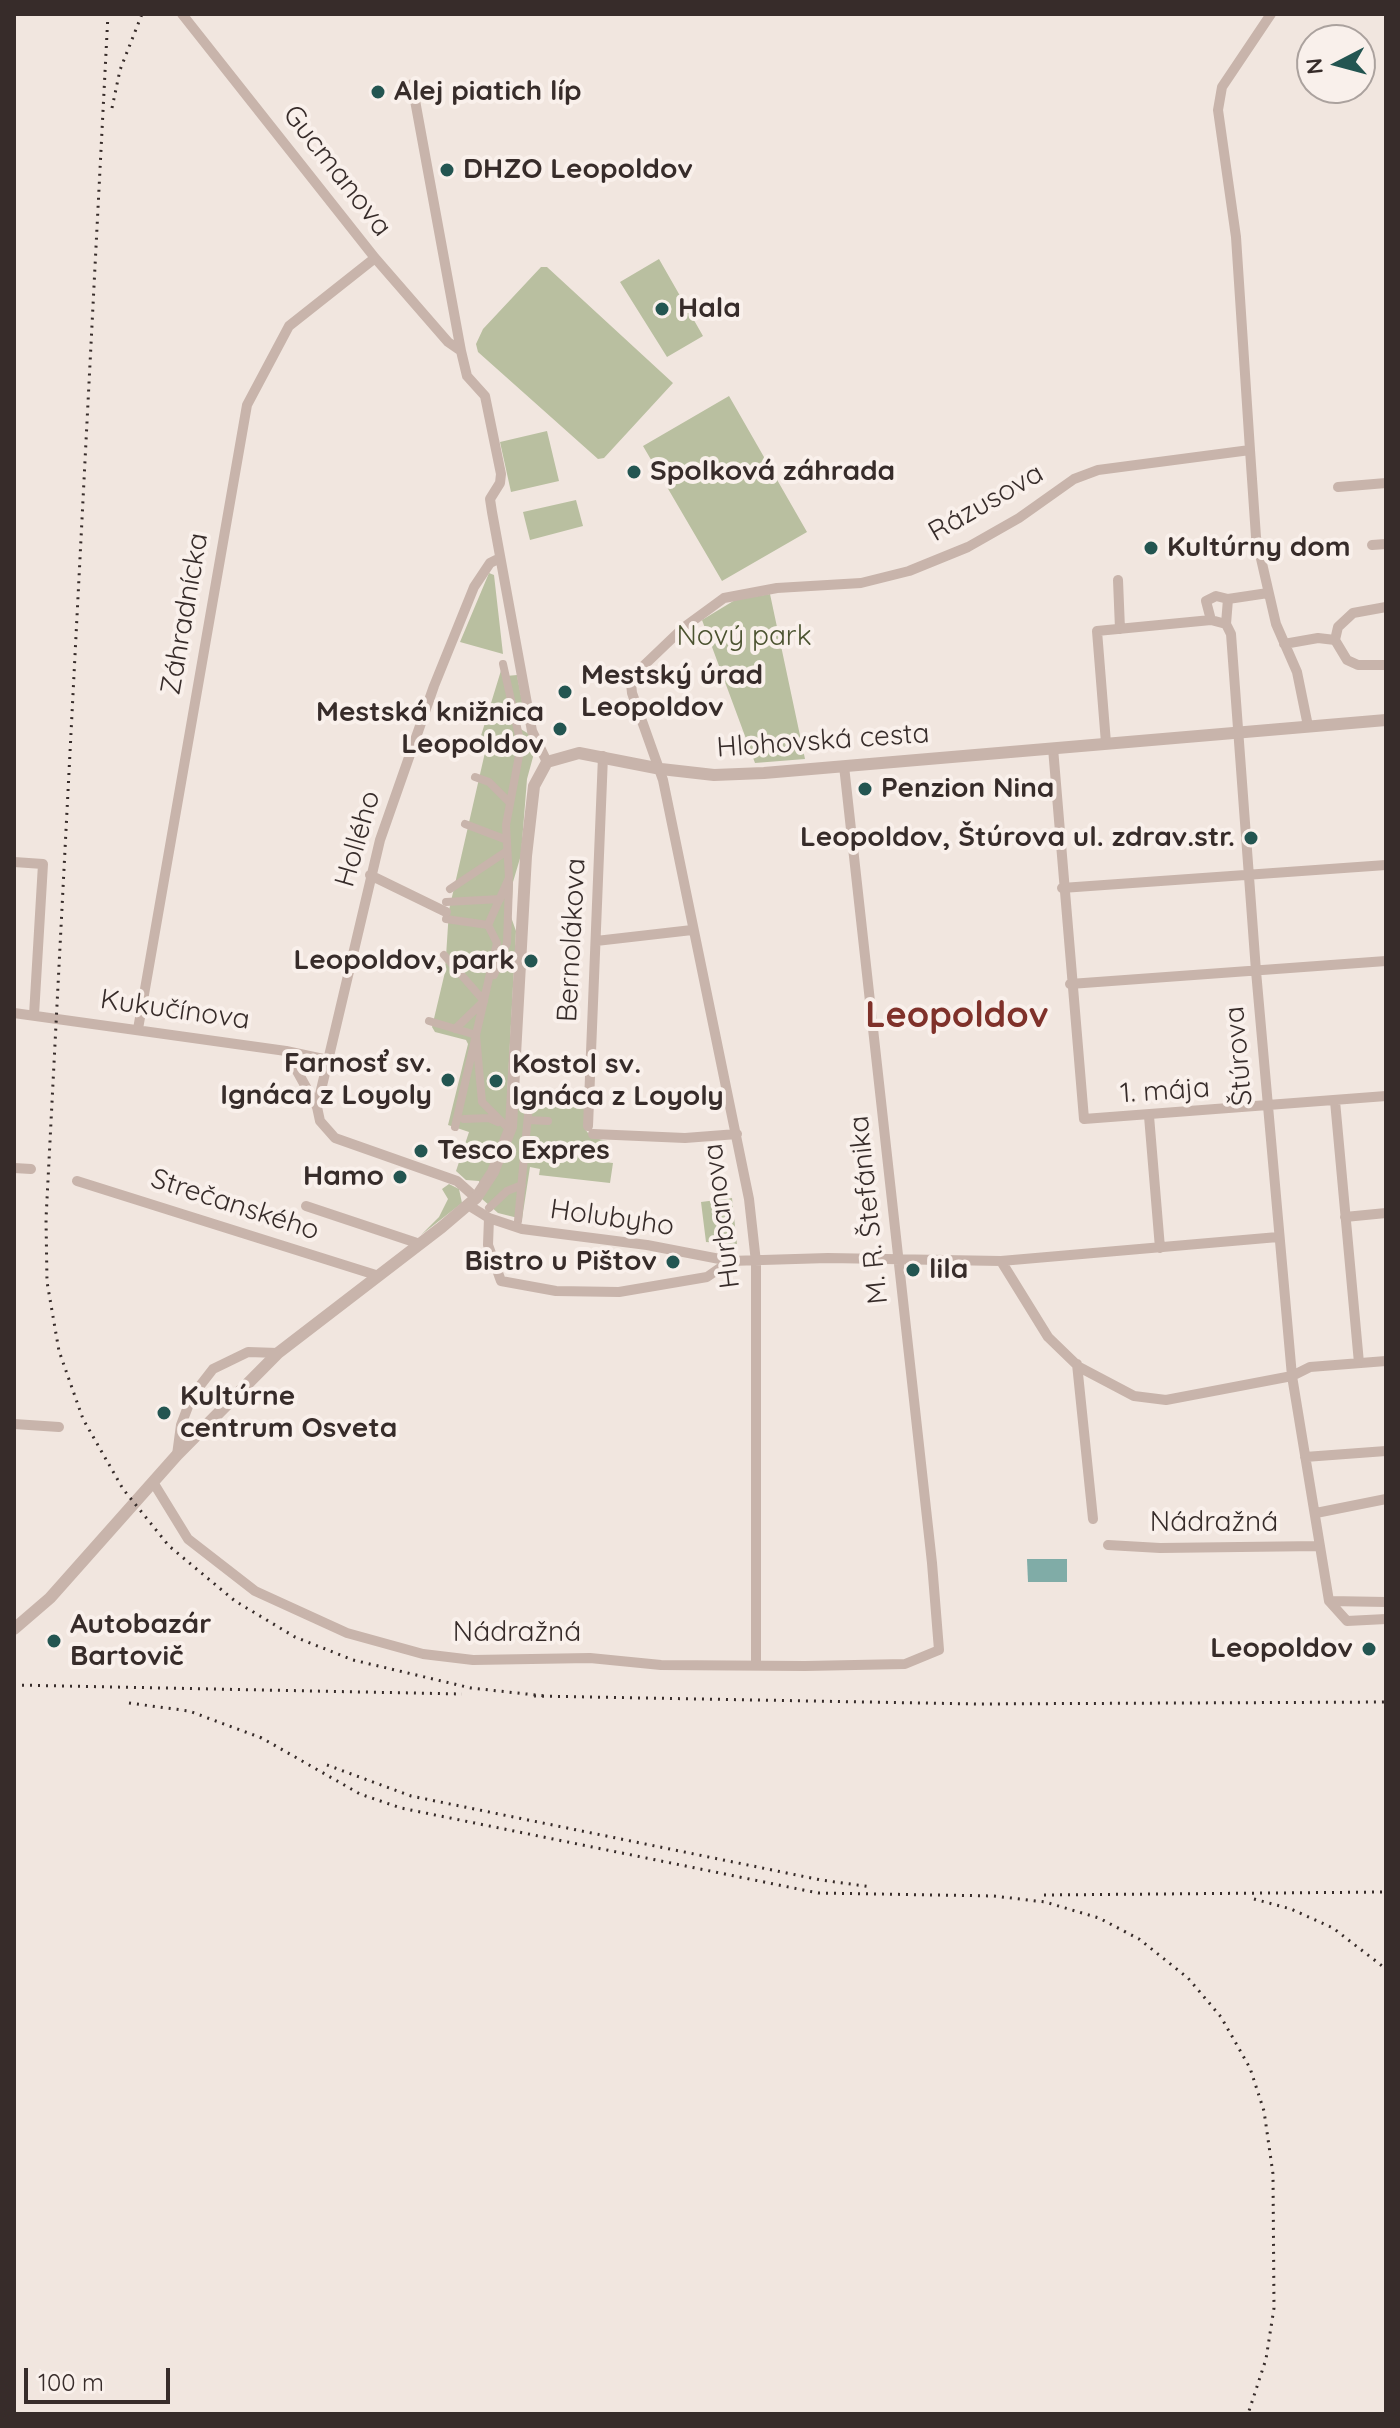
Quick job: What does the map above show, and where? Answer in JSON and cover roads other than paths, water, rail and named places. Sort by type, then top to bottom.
[{"type":"street","name":"Gucmanova","points":[[182,14],[375,258],[448,342],[461,351]]},
{"type":"street","points":[[1271,14],[1222,87],[1218,110],[1236,237],[1256,537],[1268,593],[1284,644],[1297,672],[1308,726]]},
{"type":"street","name":"Gucmanova","points":[[412,84],[461,351],[467,376],[485,396],[501,474],[500,483],[490,499],[500,558]]},
{"type":"street","name":"Záhradnícka","points":[[138,1029],[247,405],[289,326],[375,258]]},
{"type":"street","name":"Rázusova","points":[[661,769],[631,683],[652,656],[724,598],[777,588],[861,583],[909,571],[968,547],[1019,518],[1074,479],[1098,470],[1250,450]]},
{"type":"street","points":[[1338,487],[1386,483]]},
{"type":"street","points":[[1372,545],[1386,544]]},
{"type":"street","points":[[14,1629],[50,1598],[177,1455],[278,1353],[472,1201],[493,1172],[511,1127],[526,856],[534,786],[547,762],[532,731],[500,558]]},
{"type":"street","name":"Hollého","points":[[317,1107],[370,875],[420,722],[474,587],[490,563],[500,558]]},
{"type":"street","points":[[1118,580],[1120,629]]},
{"type":"street","points":[[1211,620],[1206,601],[1216,596],[1228,599],[1268,593]]},
{"type":"street","points":[[1228,599],[1226,624],[1231,634],[1238,732]]},
{"type":"street","points":[[1386,607],[1353,613],[1338,627],[1335,640],[1347,660],[1358,665],[1386,665]]},
{"type":"street","points":[[1106,743],[1097,631],[1211,620],[1226,624]]},
{"type":"street","points":[[1284,644],[1318,638],[1335,640]]},
{"type":"street","points":[[482,1102],[455,1127],[484,1001],[506,943],[507,840],[510,803],[521,745],[503,664]]},
{"type":"street","name":"Hlohovská cesta","points":[[547,762],[579,753],[661,769],[714,775],[1386,720]]},
{"type":"street","name":"Štúrova","points":[[1238,732],[1292,1376],[1329,1601]]},
{"type":"street","name":"1. mája","points":[[1053,748],[1070,984],[1084,1119],[1386,1096]]},
{"type":"street","name":"Bernolákova","points":[[603,756],[590,1130],[685,1138],[737,1134]]},
{"type":"street","name":"M. R. Štefánika","points":[[844,766],[939,1650]]},
{"type":"street","name":"Hurbanova","points":[[661,769],[692,930],[737,1134],[756,1262],[756,1665]]},
{"type":"street","points":[[475,777],[489,782],[510,803]]},
{"type":"street","points":[[465,824],[507,840]]},
{"type":"street","points":[[450,889],[507,851]]},
{"type":"street","points":[[14,862],[43,864],[34,1015],[14,1013]]},
{"type":"street","points":[[1062,888],[1386,865]]},
{"type":"street","points":[[370,875],[446,911],[488,925],[506,943]]},
{"type":"street","points":[[488,925],[509,878]]},
{"type":"street","points":[[446,911],[485,900],[498,902],[508,915]]},
{"type":"street","points":[[596,941],[692,930]]},
{"type":"street","points":[[444,955],[484,1001]]},
{"type":"street","points":[[1070,984],[1386,961]]},
{"type":"street","points":[[455,1029],[484,1001]]},
{"type":"street","name":"Kukučínova","points":[[34,1015],[286,1051],[328,1060]]},
{"type":"street","points":[[429,1021],[476,1035]]},
{"type":"street","points":[[464,1119],[489,1118],[506,1126],[482,1102],[476,1035]]},
{"type":"street","points":[[286,1051],[317,1107]]},
{"type":"street","points":[[518,1221],[530,1094]]},
{"type":"street","points":[[1335,1101],[1359,1363]]},
{"type":"street","name":"Holubyho","points":[[317,1107],[320,1121],[335,1138],[457,1181],[472,1201],[489,1213],[557,1236],[647,1245],[730,1261],[1001,1261],[1278,1237]]},
{"type":"street","points":[[1149,1116],[1160,1248]]},
{"type":"street","points":[[528,1120],[548,1121]]},
{"type":"street","points":[[515,1129],[527,1131]]},
{"type":"street","points":[[14,1168],[31,1169]]},
{"type":"street","name":"Strečanského","points":[[77,1181],[379,1276]]},
{"type":"street","points":[[489,1213],[507,1191],[522,1185]]},
{"type":"street","points":[[306,1206],[420,1244]]},
{"type":"street","name":"Holubyho","points":[[489,1213],[488,1245],[501,1281],[556,1291],[619,1292],[707,1277],[730,1261]]},
{"type":"street","points":[[1345,1217],[1386,1213]]},
{"type":"street","points":[[1001,1261],[1039,1327],[1077,1364],[1134,1396],[1166,1400],[1292,1376],[1310,1367],[1386,1361]]},
{"type":"street","points":[[177,1455],[181,1425],[192,1396],[213,1369],[248,1352],[278,1353]]},
{"type":"street","points":[[1077,1364],[1093,1519]]},
{"type":"street","points":[[14,1424],[59,1427]]},
{"type":"street","points":[[1305,1457],[1386,1451]]},
{"type":"street","name":"Nádražná","points":[[153,1482],[188,1539],[226,1572],[285,1607],[378,1643],[473,1660],[590,1658],[661,1665],[905,1664],[939,1650]]},
{"type":"street","name":"Nádražná","points":[[1316,1513],[1386,1499]]},
{"type":"street","name":"Nádražná","points":[[1108,1545],[1160,1548],[1320,1546]]},
{"type":"street","points":[[1329,1601],[1386,1602]]},
{"type":"street","points":[[1329,1601],[1347,1621],[1386,1619]]},
{"type":"water","points":[[1027,1559],[1067,1559],[1067,1582],[1028,1582]]},
{"type":"railway","points":[[108,14],[46,1219],[47,1282],[59,1351],[83,1419],[123,1489],[169,1546],[235,1601],[295,1637],[353,1660],[471,1688],[545,1696]]},
{"type":"railway","points":[[112,108],[120,70],[142,14]]},
{"type":"railway","points":[[14,1685],[462,1694]]},
{"type":"railway","points":[[534,1696],[977,1704],[1386,1702]]},
{"type":"railway","points":[[129,1703],[189,1711],[267,1740]]},
{"type":"railway","points":[[260,1737],[360,1794],[401,1808],[818,1893],[994,1896],[1045,1902],[1099,1918],[1139,1939],[1188,1978],[1221,2017],[1250,2068],[1264,2111],[1273,2174],[1274,2308],[1266,2359],[1248,2414]]},
{"type":"railway","points":[[327,1765],[411,1796],[821,1880],[872,1887]]},
{"type":"railway","points":[[1044,1895],[1386,1892]]},
{"type":"railway","points":[[1254,1899],[1291,1909],[1333,1928],[1386,1969]]},
{"type":"place","name":"Alej piatich líp","points":[[378,92]]},
{"type":"place","name":"DHZO Leopoldov","points":[[447,170]]},
{"type":"place","name":"Hala","points":[[662,309]]},
{"type":"place","name":"Spolková záhrada","points":[[634,472]]},
{"type":"place","name":"Kultúrny dom","points":[[1151,548]]},
{"type":"place","name":"Mestský úrad Leopoldov","points":[[565,692]]},
{"type":"place","name":"Mestská knižnica Leopoldov","points":[[560,729]]},
{"type":"place","name":"Penzion Nina","points":[[865,789]]},
{"type":"place","name":"Leopoldov, Štúrova ul. zdrav.str.","points":[[1251,838]]},
{"type":"place","name":"Leopoldov, park","points":[[531,961]]},
{"type":"place","name":"Farnosť sv. Ignáca z Loyoly","points":[[448,1080]]},
{"type":"place","name":"Kostol sv. Ignáca z Loyoly","points":[[496,1081]]},
{"type":"place","name":"Tesco Expres","points":[[421,1151]]},
{"type":"place","name":"Hamo","points":[[400,1177]]},
{"type":"place","name":"Bistro u Pištov","points":[[673,1262]]},
{"type":"place","name":"lila","points":[[913,1270]]},
{"type":"place","name":"Kultúrne centrum Osveta","points":[[164,1413]]},
{"type":"place","name":"Autobazár Bartovič","points":[[54,1641]]},
{"type":"place","name":"Leopoldov","points":[[1369,1649]]},
{"type":"district","name":"Leopoldov","points":[[957,1016]]},
{"type":"park label","name":"Nový park","points":[[744,637]]}]
